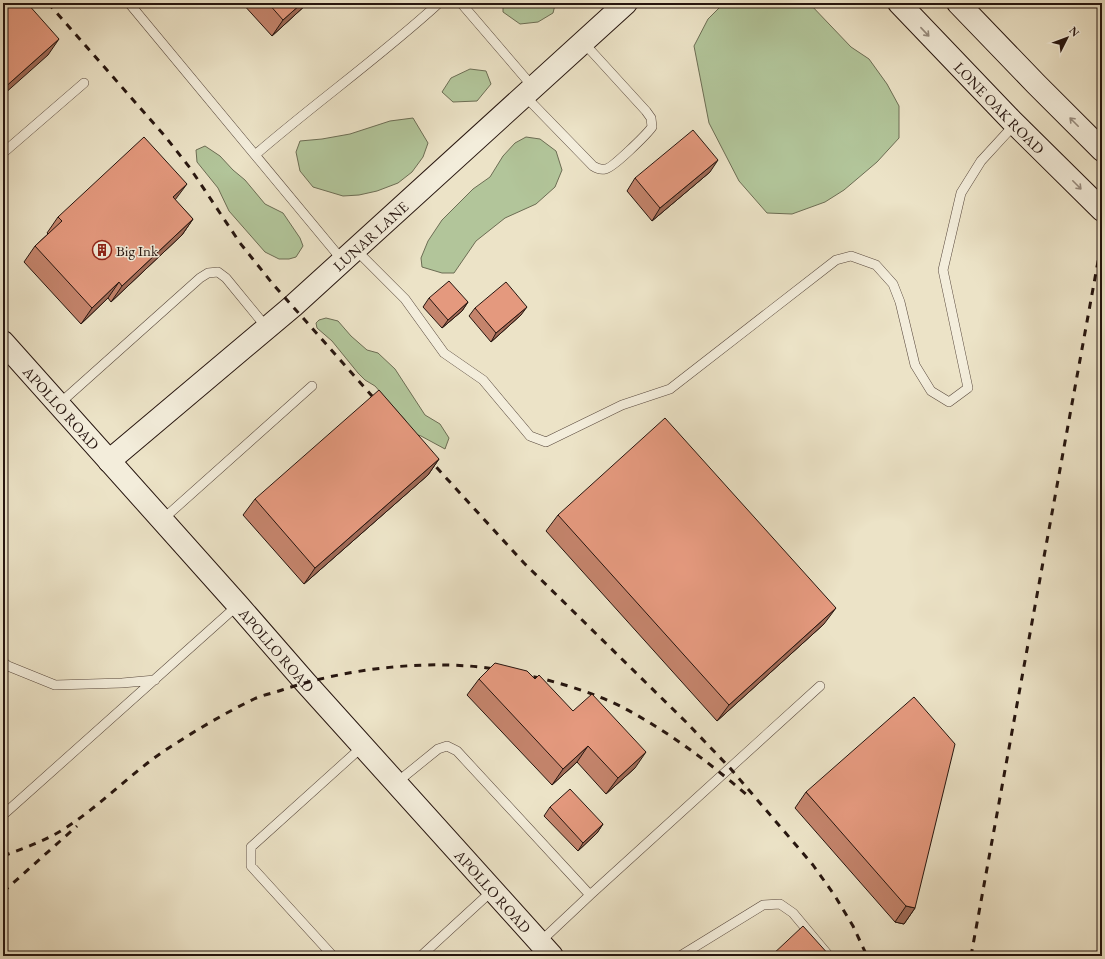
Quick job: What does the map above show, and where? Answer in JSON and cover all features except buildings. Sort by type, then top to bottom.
[{"type":"street","name":"LUNAR LANE","points":[[109,461],[267,328],[626,3]]},
{"type":"street","name":"LONE OAK ROAD","points":[[899,3],[1015,124],[1102,210]]},
{"type":"street","points":[[958,3],[1102,150]]},
{"type":"street","name":"APOLLO ROAD","points":[[3,342],[304,682],[546,949]]},
{"type":"lane","points":[[129,3],[255,155],[349,255],[405,299],[444,353],[483,380],[530,436],[546,442],[622,405],[670,389],[836,260],[852,256],[876,265],[893,284],[900,302],[915,365],[931,391],[949,402],[968,388],[943,270],[961,193],[981,161],[1015,124]]},
{"type":"lane","points":[[255,155],[295,121],[406,33],[439,3]]},
{"type":"lane","points":[[461,3],[529,91],[592,166],[606,170],[642,139],[652,127],[651,118],[583,42]]},
{"type":"lane","points":[[3,153],[84,83]]},
{"type":"lane","points":[[59,404],[200,278],[208,274],[218,272],[226,278],[267,328]]},
{"type":"lane","points":[[162,520],[312,386]]},
{"type":"lane","points":[[3,815],[238,606]]},
{"type":"lane","points":[[3,662],[8,666],[55,685],[122,683],[155,680]]},
{"type":"lane","points":[[546,949],[590,895],[820,686]]},
{"type":"lane","points":[[333,956],[252,866],[251,847],[363,746]]},
{"type":"lane","points":[[396,783],[438,748],[447,746],[456,751],[590,895]]},
{"type":"lane","points":[[421,956],[493,890]]},
{"type":"lane","points":[[680,956],[763,905],[780,904],[793,913],[829,956]]},
{"type":"green space","points":[[503,3],[553,3],[555,5],[553,13],[538,22],[520,24],[503,12]]},
{"type":"green space","points":[[724,3],[809,3],[851,47],[869,59],[887,84],[899,106],[899,138],[877,162],[844,190],[825,202],[792,214],[767,213],[739,181],[709,123],[694,46],[708,19]]},
{"type":"green space","points":[[470,69],[486,71],[491,84],[477,101],[453,102],[442,92],[451,78]]},
{"type":"green space","points":[[413,118],[428,143],[423,157],[412,172],[398,183],[377,191],[359,195],[343,196],[313,187],[300,171],[296,152],[300,141],[350,134],[390,121]]},
{"type":"green space","points":[[526,137],[540,139],[556,151],[562,170],[555,187],[536,204],[505,218],[476,241],[454,273],[442,273],[422,267],[421,258],[428,241],[442,220],[473,189],[490,177],[503,156],[515,143]]},
{"type":"green space","points":[[205,146],[220,156],[245,180],[265,204],[283,213],[300,238],[303,246],[296,257],[279,259],[265,252],[229,211],[218,188],[197,162],[196,150]]},
{"type":"green space","points":[[326,318],[338,321],[351,336],[367,350],[378,353],[395,369],[425,415],[440,424],[449,438],[445,449],[415,434],[408,428],[406,421],[375,386],[365,380],[358,373],[332,341],[317,328],[316,323],[319,320]]},
{"type":"railway","points":[[48,3],[164,135],[190,168],[240,243],[272,283],[380,405]]},
{"type":"railway","points":[[971,956],[1099,256],[1102,223]]},
{"type":"railway","points":[[427,457],[524,563],[686,722],[730,768],[813,865],[835,896],[853,926],[867,956]]},
{"type":"railway","points":[[3,856],[42,841],[64,829],[164,751],[197,730],[257,698],[307,682],[390,667],[447,665],[501,670]]},
{"type":"railway","points":[[520,674],[574,688],[613,702],[641,717],[689,749],[748,796]]},
{"type":"railway","points":[[3,892],[77,826]]},
{"type":"place","name":"Big Ink","points":[[102,250]]}]
